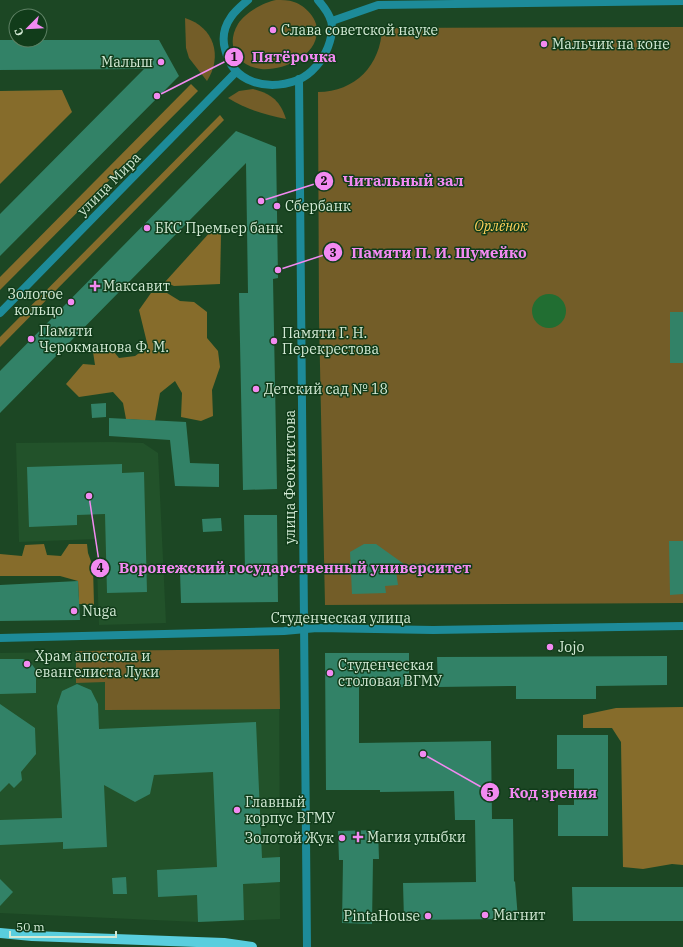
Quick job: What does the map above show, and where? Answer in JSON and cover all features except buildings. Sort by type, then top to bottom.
[{"type":"main road","points":[[0,933],[32,936],[224,943],[252,947]]},
{"type":"street","points":[[248,0],[231,17],[224,31],[224,46],[231,66],[236,72],[246,79],[271,85],[299,80],[310,73],[325,55],[333,32],[332,21],[318,0]]},
{"type":"street","points":[[332,21],[378,5],[683,2]]},
{"type":"street","name":"улица Мира","points":[[0,313],[236,72]]},
{"type":"street","name":"улица Феоктистова","points":[[299,80],[307,947]]},
{"type":"street","name":"Студенческая улица","points":[[0,638],[89,637],[304,630],[317,628],[433,630],[683,626]]},
{"type":"shaded area","points":[[191,84],[198,91],[0,290],[0,277]]},
{"type":"shaded area","points":[[62,90],[72,112],[0,184],[0,91]]},
{"type":"shaded area","points":[[220,115],[224,120],[0,347],[0,337]]},
{"type":"shaded area","points":[[218,228],[221,235],[220,284],[174,286],[165,282],[212,230]]},
{"type":"shaded area","points":[[151,293],[167,293],[180,301],[194,302],[207,312],[207,338],[218,351],[220,367],[212,390],[213,416],[201,421],[181,417],[182,393],[175,381],[160,393],[155,421],[126,419],[123,403],[113,392],[79,397],[66,384],[83,364],[95,365],[93,352],[109,346],[119,358],[135,356],[148,347],[139,310]]},
{"type":"shaded area","points":[[552,294],[561,299],[565,304],[565,318],[561,323],[556,327],[546,328],[542,327],[533,318],[532,308],[533,304],[542,295]]},
{"type":"shaded area","points":[[16,443],[143,443],[158,453],[166,623],[99,625],[96,539],[19,542]]},
{"type":"shaded area","points":[[44,544],[47,555],[61,556],[69,544],[87,544],[88,553],[93,567],[94,605],[79,604],[78,581],[60,576],[0,576],[0,554],[22,556],[25,545]]},
{"type":"shaded area","points":[[279,649],[280,919],[198,922],[0,913],[0,653]]},
{"type":"shaded area","points":[[683,707],[683,865],[672,864],[643,869],[623,867],[621,742],[612,728],[583,728],[583,715],[616,708]]},
{"type":"green space","points":[[276,0],[292,1],[307,10],[316,22],[317,32],[315,41],[311,49],[296,61],[288,65],[278,68],[261,69],[245,64],[236,54],[233,47],[234,32],[241,20],[250,12],[266,3]]},
{"type":"green space","points":[[185,18],[195,22],[203,28],[209,35],[213,44],[215,52],[214,62],[212,71],[207,81],[189,58],[186,48]]},
{"type":"green space","name":"Орлёнок","points":[[683,27],[683,603],[325,605],[319,318],[318,92],[331,91],[343,87],[354,82],[364,74],[377,54],[382,28]]},
{"type":"green space","points":[[253,89],[265,93],[274,99],[281,107],[286,119],[256,111],[228,98],[239,91]]},
{"type":"green space","points":[[279,649],[280,709],[105,710],[105,682],[76,683],[76,651]]},
{"type":"place","name":"Слава советской науке","points":[[273,30]]},
{"type":"place","name":"Мальчик на коне","points":[[544,44]]},
{"type":"place","name":"Малыш","points":[[161,62]]},
{"type":"place","name":"Пятёрочка","points":[[157,96]]},
{"type":"place","name":"Читальный зал","points":[[261,201]]},
{"type":"place","name":"Сбербанк","points":[[277,206]]},
{"type":"place","name":"БКС Премьер банк","points":[[147,228]]},
{"type":"place","name":"Памяти П. И. Шумейко","points":[[278,270]]},
{"type":"place","name":"Максавит","points":[[95,286]]},
{"type":"place","name":"Золотое кольцо","points":[[71,302]]},
{"type":"place","name":"Памяти Черокманова Ф. М.","points":[[31,339]]},
{"type":"place","name":"Памяти Г. Н. Перекрестова","points":[[274,341]]},
{"type":"place","name":"Детский сад № 18","points":[[256,389]]},
{"type":"place","name":"Воронежский государственный университет","points":[[89,496]]},
{"type":"place","name":"Nuga","points":[[74,611]]},
{"type":"place","name":"Jojo","points":[[550,647]]},
{"type":"place","name":"Храм апостола и евангелиста Луки","points":[[27,664]]},
{"type":"place","name":"Студенческая столовая ВГМУ","points":[[330,673]]},
{"type":"place","name":"Код зрения","points":[[423,754]]},
{"type":"place","name":"Главный корпус ВГМУ","points":[[237,810]]},
{"type":"place","name":"Магия улыбки","points":[[358,837]]},
{"type":"place","name":"Золотой Жук","points":[[342,838]]},
{"type":"place","name":"Магнит","points":[[485,915]]},
{"type":"place","name":"PintaHouse","points":[[428,916]]}]
